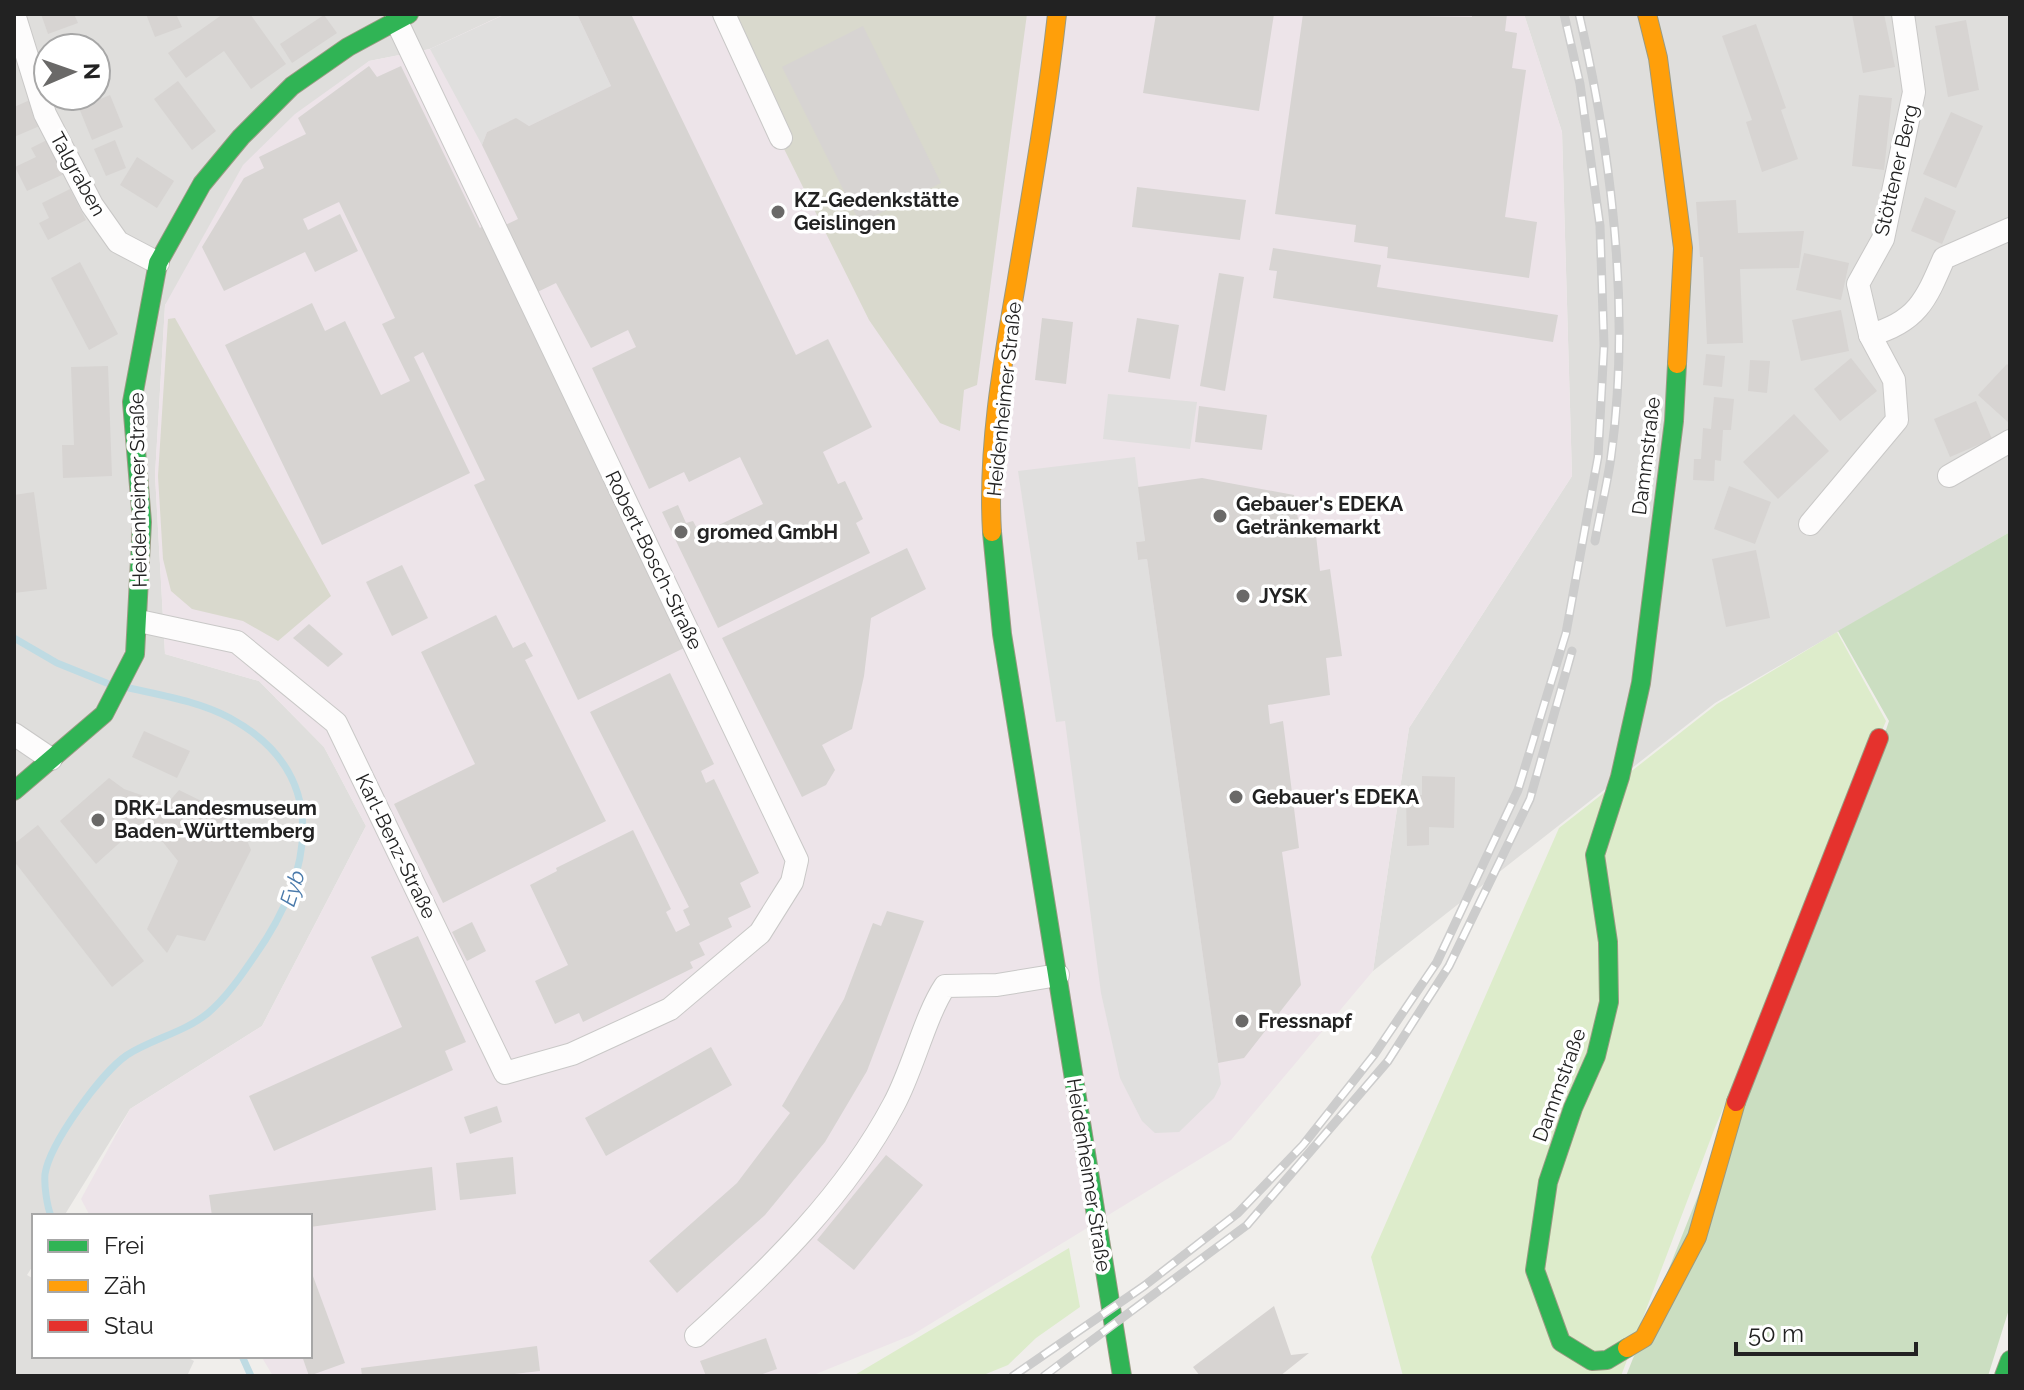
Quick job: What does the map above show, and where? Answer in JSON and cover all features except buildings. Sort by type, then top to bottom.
[{"type":"street","name":"Talgraben","points":[[14,14],[45,114],[92,205],[118,242],[158,263]]},
{"type":"street","points":[[724,14],[781,138]]},
{"type":"street","name":"Heidenheimer Straße","points":[[1057,14],[999,401],[991,492],[1002,634],[1122,1376]]},
{"type":"street","name":"Dammstraße","points":[[1647,14],[1658,58],[1683,248],[1674,421],[1641,683],[1620,777],[1595,855],[1608,942],[1609,1002],[1596,1056],[1573,1108],[1548,1182],[1535,1270],[1561,1342],[1576,1354],[1592,1361],[1607,1360],[1644,1338],[1697,1237],[1732,1112],[1879,738]]},
{"type":"street","name":"Stöttener Berg","points":[[1810,524],[1897,420],[1894,380],[1870,335],[1858,284],[1883,239],[1914,92],[1903,14]]},
{"type":"street","name":"Heidenheimer Straße","points":[[14,791],[104,714],[135,654],[142,522],[132,402],[158,263],[202,184],[241,137],[292,86],[348,47],[403,17]]},
{"type":"street","name":"Robert-Bosch-Straße","points":[[403,17],[797,860],[792,882],[760,933],[670,1009],[612,1037]]},
{"type":"street","points":[[1870,335],[1895,328],[1924,303],[1944,258],[2010,229]]},
{"type":"street","points":[[1949,476],[2010,441]]},
{"type":"street","name":"Karl-Benz-Straße","points":[[139,621],[237,642],[336,723],[505,1073],[572,1054],[612,1037]]},
{"type":"street","points":[[14,734],[51,759]]},
{"type":"street","points":[[696,1336],[794,1242],[871,1143],[895,1103],[945,986],[997,985],[1058,975]]},
{"type":"street","points":[[2004,1376],[2010,1360]]},
{"type":"shaded area","points":[[14,14],[505,14],[430,49],[369,61],[165,305],[155,475],[165,654],[259,681],[324,747],[366,826],[262,1026],[130,1109],[65,1214],[32,1214],[32,1267],[27,1275],[32,1278],[32,1358],[189,1358],[194,1361],[187,1376],[14,1376]]},
{"type":"shaded area","points":[[505,14],[1524,14],[1562,132],[1572,476],[1409,728],[1373,971],[1231,1140],[912,1335],[811,1376],[273,1376],[262,1358],[312,1358],[312,1214],[89,1214],[81,1199],[130,1109],[262,1026],[366,826],[324,747],[259,681],[165,654],[155,475],[165,305],[243,165],[295,114],[369,61],[430,49]]},
{"type":"shaded area","points":[[506,14],[577,14],[611,86],[529,126],[515,119],[487,132],[482,145],[430,49]]},
{"type":"shaded area","points":[[717,14],[1027,14],[977,385],[964,390],[960,431],[940,423],[869,320]]},
{"type":"shaded area","points":[[1524,14],[2010,14],[2010,532],[1715,703],[1373,971],[1409,728],[1572,476],[1562,132]]},
{"type":"shaded area","points":[[175,318],[331,596],[278,641],[243,621],[192,609],[171,591],[163,559],[158,476],[168,319]]},
{"type":"shaded area","points":[[1108,394],[1197,402],[1190,449],[1103,439]]},
{"type":"shaded area","points":[[1135,457],[1145,541],[1136,542],[1138,560],[1147,559],[1221,1084],[1214,1098],[1179,1132],[1155,1133],[1142,1121],[1120,1078],[1101,993],[1065,721],[1056,722],[1018,471]]},
{"type":"green space","points":[[2010,532],[2010,1306],[1988,1376],[1626,1376],[1731,1113],[1850,837],[1889,721],[1838,631]]},
{"type":"green space","points":[[1837,632],[1886,721],[1714,1130],[1621,1376],[1403,1376],[1371,1257],[1559,828],[1717,704]]},
{"type":"green space","points":[[1069,1248],[1080,1307],[1036,1338],[1008,1365],[981,1376],[853,1376]]},
{"type":"waterway","name":"Eyb","points":[[14,638],[57,663],[109,684]]},
{"type":"waterway","name":"Eyb","points":[[50,1214],[45,1174],[66,1127],[104,1077],[127,1055],[189,1025],[221,1001],[274,926],[299,860],[303,828],[299,797],[286,768],[263,741],[230,718],[205,707],[125,687]]},
{"type":"waterway","name":"Eyb","points":[[243,1358],[251,1376]]},
{"type":"railway","points":[[1013,1376],[1144,1286],[1238,1213],[1303,1145],[1374,1055],[1437,962],[1518,790],[1566,633],[1598,457],[1604,345],[1600,226],[1580,84],[1564,14]]},
{"type":"railway","points":[[1579,14],[1609,178],[1618,290],[1617,402],[1609,468],[1595,541]]},
{"type":"railway","points":[[1044,1376],[1247,1225],[1388,1061],[1449,966],[1530,799],[1572,651]]},
{"type":"traffic: fast","points":[[14,791],[104,714],[135,654],[142,522],[132,402],[158,263],[202,184],[241,137],[292,86],[348,47],[409,14]]},
{"type":"traffic: fast","points":[[1627,1348],[1607,1360],[1592,1361],[1561,1342],[1535,1270],[1548,1182],[1573,1108],[1596,1056],[1609,1002],[1608,942],[1595,855],[1620,777],[1641,683],[1674,421],[1677,364]]},
{"type":"traffic: fast","points":[[992,532],[1002,634],[1122,1376]]},
{"type":"traffic: fast","points":[[2004,1376],[2010,1360]]},
{"type":"traffic: slow","points":[[992,532],[992,470],[997,408],[1044,116],[1057,14]]},
{"type":"traffic: slow","points":[[1647,14],[1658,58],[1683,248],[1677,364]]},
{"type":"traffic: slow","points":[[1627,1348],[1644,1338],[1697,1237],[1736,1102]]},
{"type":"traffic: jam","points":[[1736,1102],[1879,738]]},
{"type":"place","name":"KZ-Gedenkstätte Geislingen","points":[[778,212]]},
{"type":"place","name":"Gebauer's EDEKA Getränkemarkt","points":[[1220,516]]},
{"type":"place","name":"gromed GmbH","points":[[681,532]]},
{"type":"place","name":"JYSK","points":[[1243,596]]},
{"type":"place","name":"Gebauer's EDEKA","points":[[1236,797]]},
{"type":"place","name":"DRK-Landesmuseum Baden-Württemberg","points":[[98,820]]},
{"type":"place","name":"Fressnapf","points":[[1242,1021]]}]
